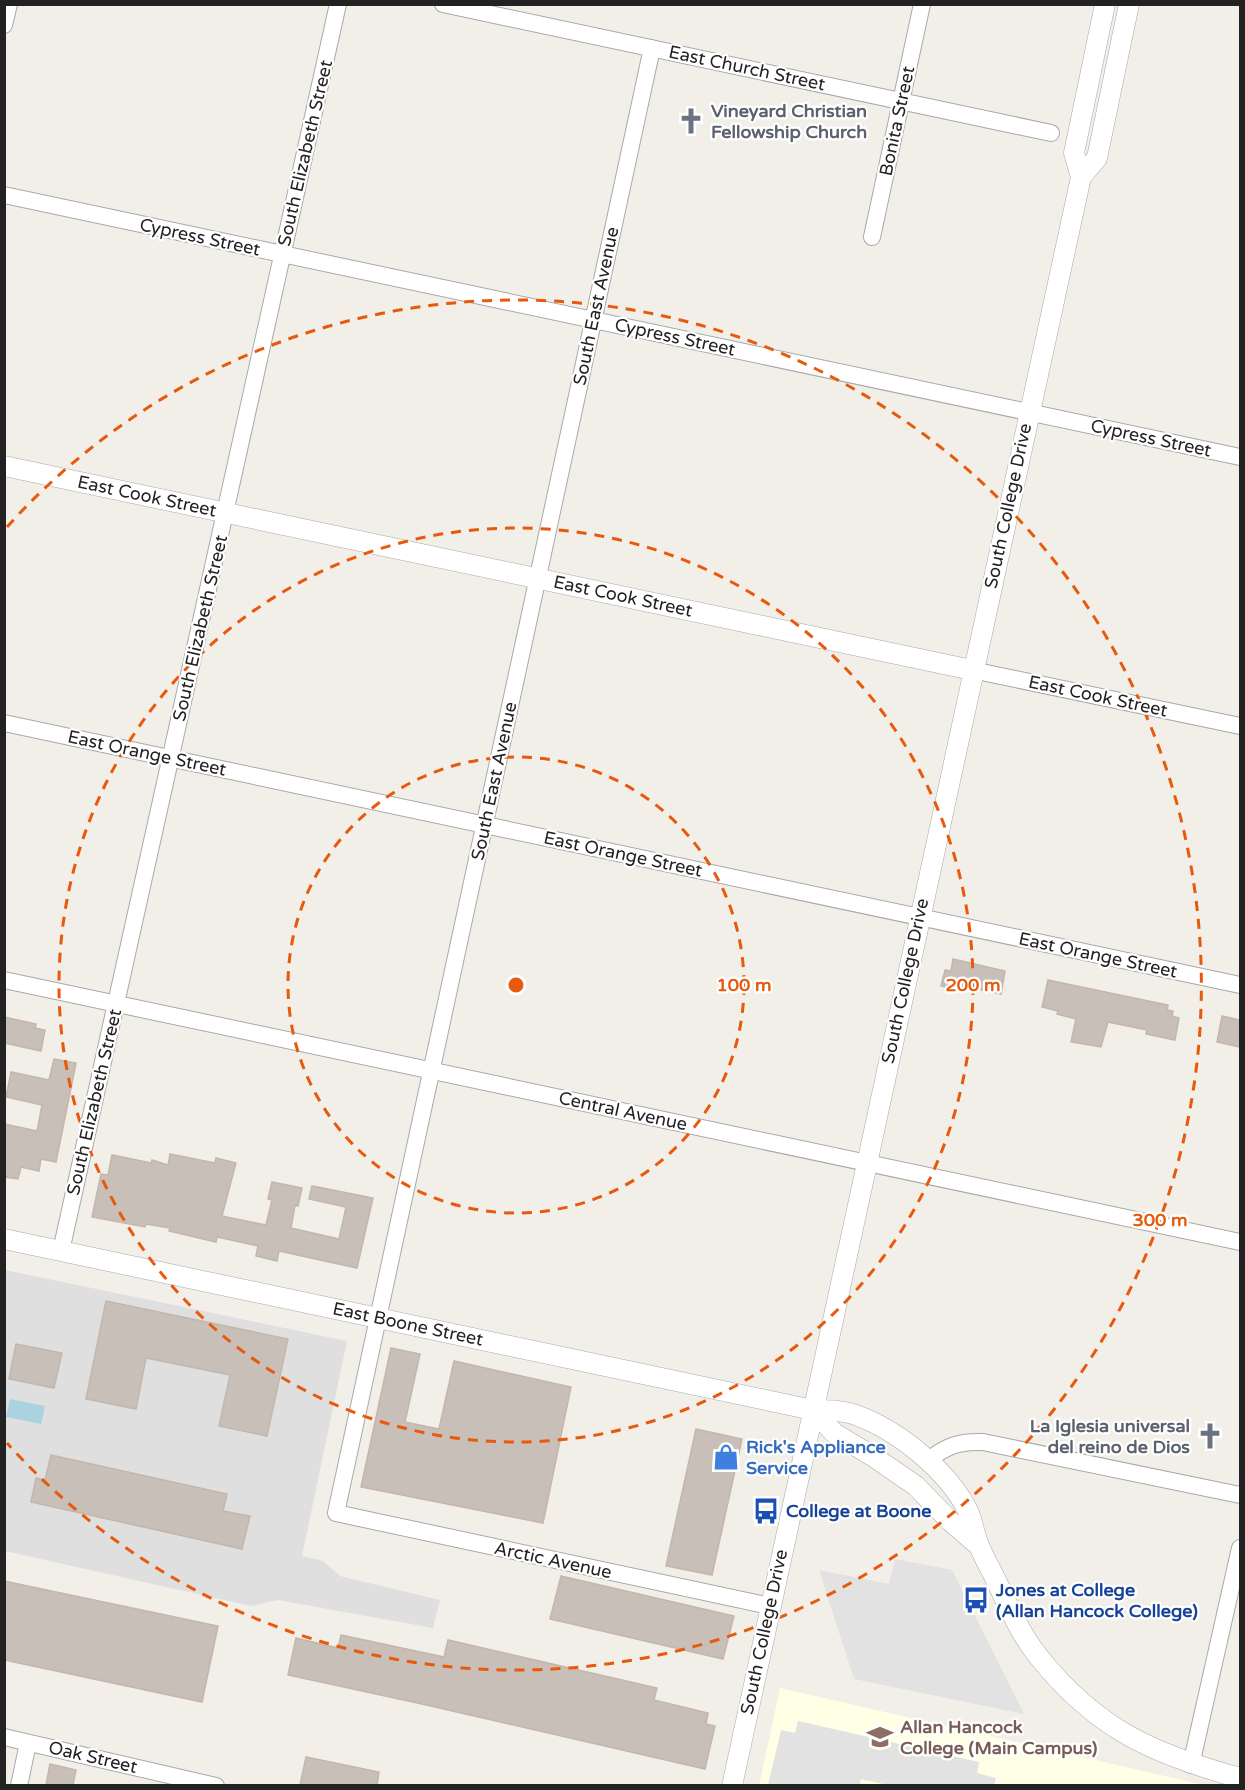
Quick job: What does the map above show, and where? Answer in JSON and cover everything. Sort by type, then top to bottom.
[{"type":"street","points":[[4,25],[9,4]]},
{"type":"street","name":"South Elizabeth Street","points":[[61,1251],[338,4]]},
{"type":"street","name":"East Church Street","points":[[443,4],[1051,133]]},
{"type":"street","name":"Bonita Street","points":[[872,237],[922,4]]},
{"type":"street","name":"South College Drive","points":[[1081,177],[1074,153],[1105,4]]},
{"type":"street","name":"South College Drive","points":[[732,1785],[1028,412],[1081,177],[1097,158],[1129,4]]},
{"type":"street","name":"South East Avenue","points":[[336,1513],[652,48]]},
{"type":"street","name":"Cypress Street","points":[[4,195],[1240,457]]},
{"type":"street","name":"East Cook Street","points":[[4,466],[1240,726]]},
{"type":"street","name":"East Orange Street","points":[[4,723],[1240,985]]},
{"type":"street","name":"Central Avenue","points":[[4,980],[1240,1242]]},
{"type":"street","name":"East Boone Street","points":[[4,1239],[813,1410],[835,1410],[853,1414],[890,1432],[928,1461],[954,1487],[970,1514],[978,1545]]},
{"type":"street","points":[[813,1410],[834,1433],[916,1486],[950,1521],[978,1545],[1021,1630],[1036,1654],[1056,1678],[1107,1723],[1131,1739],[1191,1765],[1240,1778]]},
{"type":"street","points":[[928,1461],[946,1447],[959,1443],[983,1442],[1240,1495]]},
{"type":"street","name":"Arctic Avenue","points":[[336,1513],[770,1606]]},
{"type":"street","points":[[1191,1765],[1240,1548]]},
{"type":"street","name":"Oak Street","points":[[4,1737],[216,1785]]},
{"type":"street","points":[[19,1785],[28,1743]]},
{"type":"shaded area","points":[[5,1270],[347,1341],[302,1556],[323,1561],[340,1576],[440,1600],[433,1628],[278,1600],[251,1606],[5,1551]]},
{"type":"shaded area","points":[[895,1559],[952,1570],[1024,1714],[854,1679],[819,1570],[889,1584]]},
{"type":"shaded area","name":"Allan Hancock College (Main Campus)","points":[[780,1688],[1204,1785],[759,1786]]},
{"type":"shaded area","points":[[798,1721],[979,1762],[977,1773],[996,1778],[994,1785],[892,1786],[861,1779],[860,1785],[768,1785],[781,1730],[795,1733]]},
{"type":"water","points":[[10,1399],[45,1406],[41,1424],[6,1417]]},
{"type":"building","points":[[953,959],[1005,971],[1001,994],[965,986],[964,991],[941,986],[945,970],[951,971]]},
{"type":"building","points":[[1048,980],[1168,1005],[1167,1010],[1173,1011],[1172,1016],[1179,1018],[1175,1040],[1146,1034],[1147,1030],[1108,1022],[1101,1047],[1071,1042],[1076,1019],[1042,1007]]},
{"type":"building","points":[[1222,1016],[1240,1020],[1240,1047],[1217,1042]]},
{"type":"building","points":[[4,1017],[36,1024],[35,1028],[45,1030],[41,1051],[4,1043]]},
{"type":"building","points":[[54,1059],[76,1063],[56,1162],[41,1159],[39,1171],[21,1167],[18,1179],[4,1177],[4,1124],[37,1131],[42,1105],[6,1097],[11,1072],[49,1080]]},
{"type":"building","points":[[170,1154],[215,1163],[216,1158],[236,1163],[222,1216],[266,1225],[272,1200],[268,1199],[272,1182],[302,1188],[298,1206],[295,1205],[291,1228],[339,1239],[346,1207],[309,1199],[312,1186],[373,1198],[357,1268],[279,1251],[277,1261],[256,1256],[258,1246],[217,1237],[216,1242],[169,1231],[170,1228],[146,1224],[145,1227],[92,1217],[101,1174],[108,1175],[112,1155],[151,1163],[152,1160],[168,1165]]},
{"type":"building","points":[[106,1301],[288,1339],[267,1436],[219,1426],[230,1375],[146,1358],[136,1409],[86,1399]]},
{"type":"building","points":[[16,1344],[62,1353],[54,1388],[9,1379]]},
{"type":"building","points":[[391,1348],[420,1354],[405,1422],[439,1429],[454,1361],[571,1387],[543,1523],[361,1487]]},
{"type":"building","points":[[696,1429],[742,1439],[712,1575],[666,1566]]},
{"type":"building","points":[[51,1455],[227,1494],[223,1511],[250,1516],[242,1549],[31,1502],[36,1478],[45,1480]]},
{"type":"building","points":[[561,1576],[734,1616],[723,1659],[550,1619]]},
{"type":"building","points":[[4,1581],[218,1626],[202,1702],[4,1660]]},
{"type":"building","points":[[341,1635],[444,1657],[448,1640],[657,1688],[654,1700],[708,1713],[706,1724],[715,1726],[705,1769],[288,1675],[296,1638],[338,1648]]},
{"type":"building","points":[[306,1757],[379,1772],[377,1785],[300,1785]]},
{"type":"building","points":[[50,1764],[76,1770],[73,1785],[46,1785]]},
{"type":"place","name":"Vineyard Christian Fellowship Church","points":[[691,121]]},
{"type":"place","name":"La Iglesia universal del reino de Dios","points":[[1210,1436]]},
{"type":"place","name":"Rick's Appliance Service","points":[[726,1457]]},
{"type":"place","name":"College at Boone","points":[[766,1511]]},
{"type":"place","name":"Jones at College (Allan Hancock College)","points":[[976,1600]]},
{"type":"place","name":"Allan Hancock College (Main Campus)","points":[[880,1737]]}]
